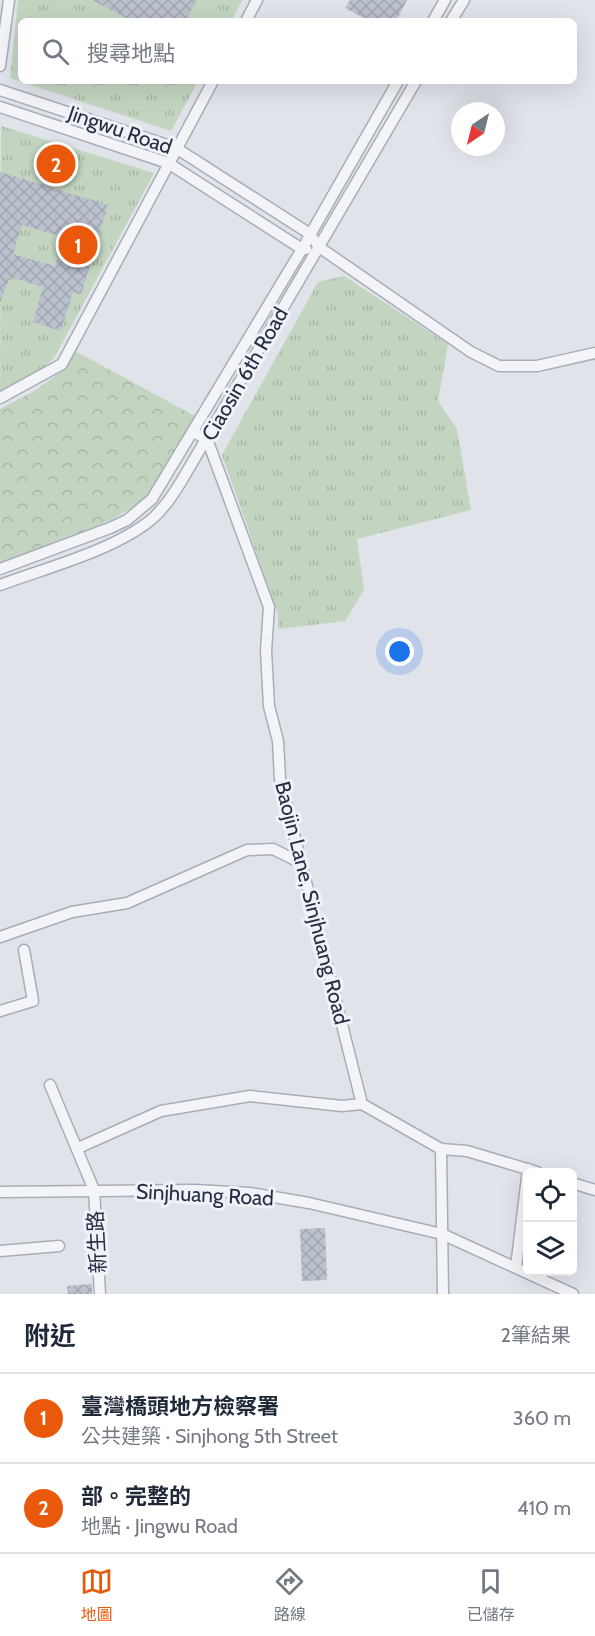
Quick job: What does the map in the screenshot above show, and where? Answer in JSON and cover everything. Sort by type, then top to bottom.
[{"type":"street","points":[[0,66],[9,0]]},
{"type":"street","points":[[248,18],[257,0]]},
{"type":"street","points":[[434,18],[445,0]]},
{"type":"street","points":[[453,18],[464,0]]},
{"type":"street","points":[[0,398],[62,364],[211,84]]},
{"type":"street","name":"Ciaosin 6th Road","points":[[0,569],[128,520],[160,488],[302,249],[396,84]]},
{"type":"street","name":"Ciaosin 6th Road","points":[[0,585],[120,540],[137,530],[164,507],[207,439],[414,84]]},
{"type":"street","name":"Jingwu Road","points":[[0,90],[176,148],[310,234],[319,247],[471,352],[499,366],[537,366],[595,353]]},
{"type":"street","name":"Jingwu Road","points":[[0,107],[168,163],[302,249]]},
{"type":"street","points":[[302,249],[319,247]]},
{"type":"street","points":[[193,432],[207,439]]},
{"type":"street","name":"Baojin Lane, Sinjhuang Road","points":[[207,439],[269,607],[266,651],[269,706],[278,741],[280,780],[362,1104]]},
{"type":"street","points":[[0,936],[72,912],[127,903],[247,850],[273,849],[301,863]]},
{"type":"street","points":[[0,1011],[33,1001],[24,950]]},
{"type":"street","name":"新生路","points":[[50,1085],[94,1190],[100,1294]]},
{"type":"street","points":[[78,1148],[161,1111],[250,1096],[342,1106],[362,1104],[441,1149],[467,1151],[523,1168]]},
{"type":"street","points":[[441,1149],[443,1294]]},
{"type":"street","points":[[577,1184],[595,1190]]},
{"type":"street","name":"Sinjhuang Road","points":[[0,1192],[94,1190],[250,1193],[320,1205],[442,1234],[573,1294]]},
{"type":"street","points":[[516,1267],[524,1222]]},
{"type":"street","points":[[0,1251],[59,1246]]},
{"type":"green space","points":[[18,0],[242,0],[233,18],[18,18],[18,81],[10,78]]},
{"type":"green space","points":[[28,84],[196,84],[171,131]]},
{"type":"green space","points":[[1,126],[154,173],[54,358],[33,377],[0,392]]},
{"type":"green space","points":[[344,276],[448,344],[438,401],[457,429],[471,510],[357,539],[364,590],[345,621],[278,629],[278,614],[222,455],[318,282]]},
{"type":"green space","points":[[75,351],[195,416],[163,475],[137,504],[120,515],[80,534],[0,564],[0,409],[36,390],[66,368]]},
{"type":"building","points":[[92,0],[197,0],[187,18],[126,18]]},
{"type":"building","points":[[350,0],[407,0],[398,18],[363,18],[345,8]]},
{"type":"building","points":[[0,172],[108,205],[81,295],[73,292],[61,331],[33,322],[43,287],[10,277],[0,303]],"holes":[[[22,225],[63,237],[55,266],[13,254]]]},
{"type":"building","points":[[325,1228],[327,1280],[302,1281],[300,1229]]},
{"type":"building","points":[[92,1284],[92,1294],[68,1294],[67,1286]]},
{"type":"place","name":"部。完整的","points":[[56,164]]},
{"type":"place","name":"臺灣橋頭地方檢察署","points":[[78,245]]}]
